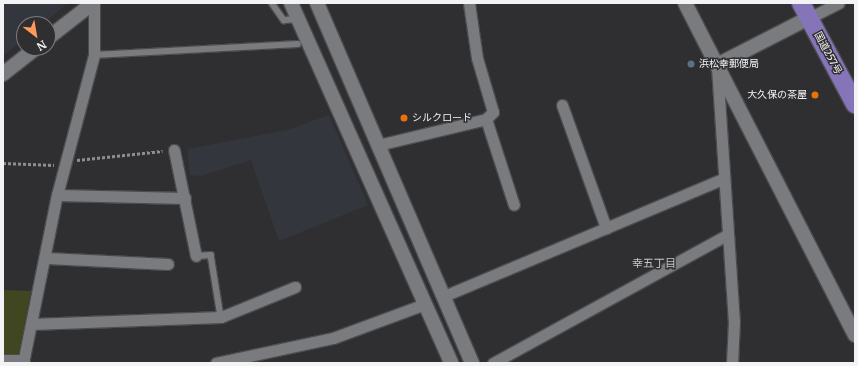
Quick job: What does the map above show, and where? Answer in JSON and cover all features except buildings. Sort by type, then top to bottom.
[{"type":"highway","name":"国道257号","points":[[805,11],[855,104]]},
{"type":"street","points":[[56,32],[94,3]]},
{"type":"street","points":[[3,360],[23,362],[47,258],[57,196],[65,161],[94,55],[94,3]]},
{"type":"street","points":[[291,3],[451,363]]},
{"type":"street","points":[[317,3],[472,363]]},
{"type":"street","points":[[378,145],[486,119],[493,112],[477,58],[469,3]]},
{"type":"street","points":[[685,3],[855,334]]},
{"type":"street","points":[[717,65],[805,11],[838,3]]},
{"type":"street","points":[[3,74],[26,56]]},
{"type":"street","points":[[717,65],[723,179],[734,321],[732,363]]},
{"type":"street","points":[[562,105],[606,228]]},
{"type":"street","points":[[486,119],[514,205]]},
{"type":"street","points":[[174,150],[196,256]]},
{"type":"street","points":[[444,296],[723,179]]},
{"type":"street","points":[[57,196],[185,198]]},
{"type":"street","points":[[493,363],[727,235]]},
{"type":"street","points":[[47,258],[168,264]]},
{"type":"street","points":[[32,324],[221,317],[295,287]]},
{"type":"street","points":[[216,363],[333,338],[425,304]]},
{"type":"lane","points":[[272,3],[284,20],[298,19]]},
{"type":"lane","points":[[94,55],[298,44]]},
{"type":"lane","points":[[196,256],[211,255],[221,317]]},
{"type":"path","points":[[3,163],[54,165],[65,161],[174,150]]},
{"type":"shaded area","points":[[3,3],[68,3],[52,16],[16,16],[16,45],[3,56]]},
{"type":"shaded area","points":[[329,115],[368,205],[279,241],[251,160],[201,176],[190,175],[187,149],[287,130]]},
{"type":"green space","points":[[3,290],[31,291],[18,357],[3,357]]},
{"type":"place","name":"浜松幸郵便局","points":[[691,64]]},
{"type":"place","name":"大久保の茶屋","points":[[815,95]]},
{"type":"place","name":"シルクロード","points":[[404,118]]},
{"type":"district","name":"幸五丁目","points":[[654,263]]}]
